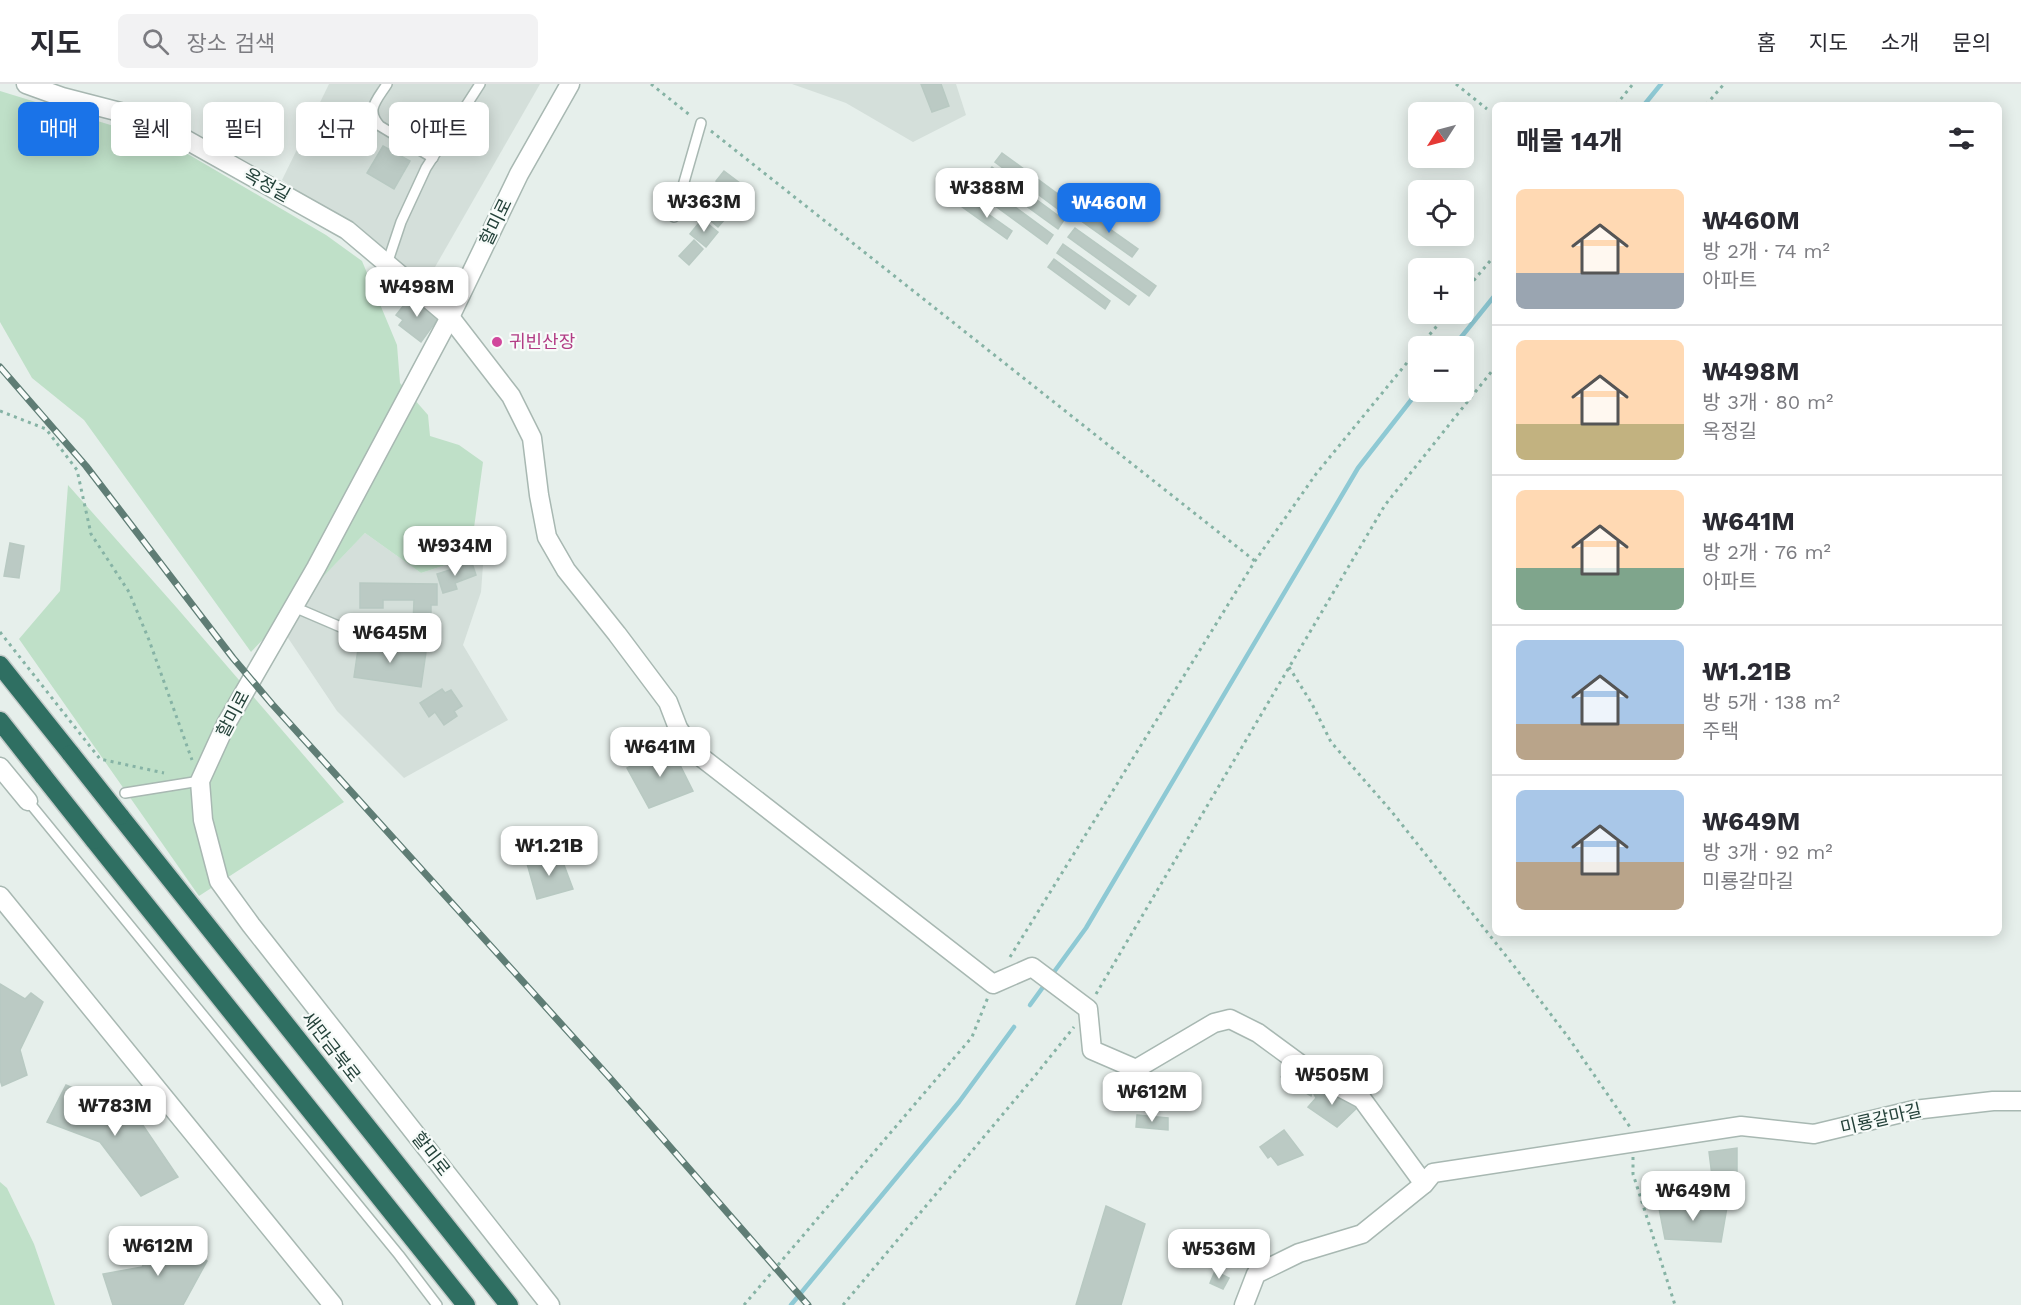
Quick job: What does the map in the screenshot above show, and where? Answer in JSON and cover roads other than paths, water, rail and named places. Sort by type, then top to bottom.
[{"type":"highway","name":"새만금북로","points":[[0,665],[509,1305]]},
{"type":"highway","points":[[0,721],[466,1305]]},
{"type":"street","name":"옥정길","points":[[26,84],[62,98],[151,120],[347,230],[450,317],[511,396],[532,438],[547,537],[561,562],[668,702],[678,728],[692,750],[993,984],[1032,967],[1088,1009],[1092,1050],[1136,1069],[1214,1023],[1230,1019],[1258,1033],[1311,1072],[1362,1099],[1424,1184]]},
{"type":"street","name":"할미로","points":[[550,1305],[251,925],[219,881],[203,820],[200,781],[226,724],[294,607],[450,317],[519,174],[570,84]]},
{"type":"street","points":[[0,766],[28,801]]},
{"type":"street","points":[[0,896],[333,1305]]},
{"type":"street","name":"미룡갈마길","points":[[1424,1184],[1433,1173],[1741,1126],[1814,1134],[1914,1110],[1993,1101],[2021,1101]]},
{"type":"street","points":[[1244,1305],[1256,1274],[1299,1253],[1362,1234],[1424,1184]]},
{"type":"lane","points":[[387,84],[373,106],[374,119],[380,126],[433,158]]},
{"type":"lane","points":[[387,264],[401,222],[433,158],[480,84]]},
{"type":"lane","points":[[674,217],[701,123]]},
{"type":"lane","points":[[294,607],[350,631],[409,635]]},
{"type":"lane","points":[[125,793],[200,781]]},
{"type":"lane","points":[[28,801],[399,1255],[437,1305]]},
{"type":"waterway","points":[[1646,102],[1661,84]]},
{"type":"waterway","points":[[1462,336],[1492,299]]},
{"type":"waterway","points":[[1051,976],[1086,928],[1358,468],[1410,402]]},
{"type":"waterway","points":[[1030,1005],[1046,983]]},
{"type":"waterway","points":[[791,1305],[959,1102],[1014,1027]]},
{"type":"railway","points":[[0,367],[86,466],[233,658],[272,704],[610,1078],[808,1305]]},
{"type":"place","name":"귀빈산장","points":[[497,342]]}]
